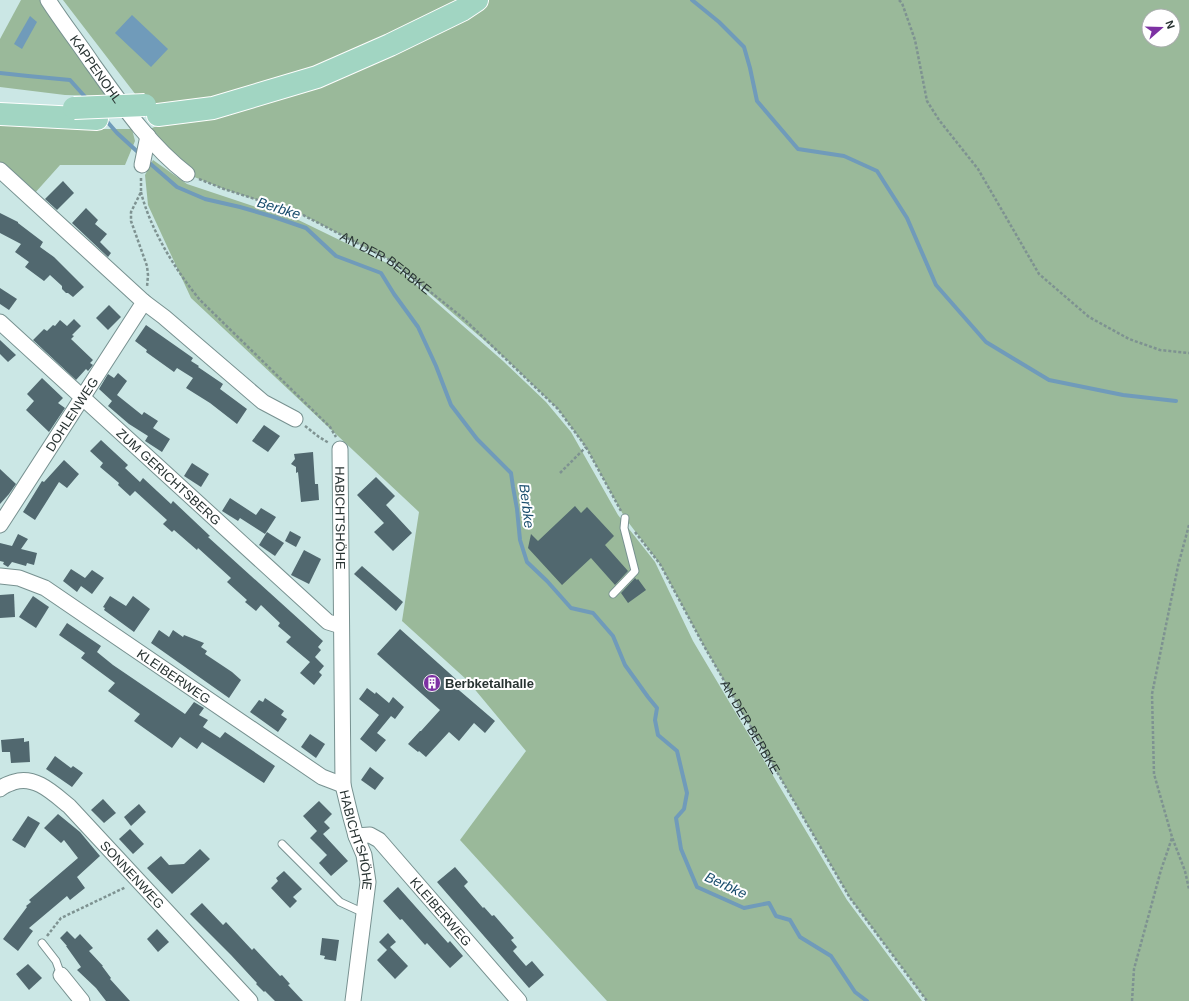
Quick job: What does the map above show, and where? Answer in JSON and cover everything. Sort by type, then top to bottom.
[{"type":"main road","points":[[0,114],[97,119],[151,110],[208,96],[310,64],[415,17],[447,0]]},
{"type":"main road","points":[[0,99],[74,108],[151,110],[213,108],[317,77],[390,45],[462,10],[477,0]]},
{"type":"street","name":"KAPPENOHL","points":[[48,0],[114,93],[146,142]]},
{"type":"street","points":[[142,165],[146,142],[160,150],[187,174]]},
{"type":"street","points":[[0,170],[144,302],[164,317],[263,402],[295,419]]},
{"type":"street","name":"DOHLENWEG","points":[[0,526],[144,302]]},
{"type":"street","name":"ZUM GERICHTSBERG","points":[[0,322],[328,622],[341,626]]},
{"type":"street","name":"HABICHTSHÖHE","points":[[340,449],[343,785],[356,836],[364,855],[368,882],[353,1001]]},
{"type":"street","name":"KLEIBERWEG","points":[[0,576],[19,578],[45,588],[322,777],[343,785]]},
{"type":"street","name":"SONNENWEG","points":[[0,789],[4,785],[19,780],[32,782],[48,789],[69,806],[250,1001]]},
{"type":"street","name":"KLEIBERWEG","points":[[356,836],[370,835],[379,840],[519,1001]]},
{"type":"street","points":[[61,975],[82,1001]]},
{"type":"lane","points":[[613,594],[635,571],[624,528],[625,518]]},
{"type":"lane","name":"HABICHTSHÖHE","points":[[282,844],[340,902],[364,913]]},
{"type":"lane","points":[[42,943],[56,961],[61,975]]},
{"type":"path","points":[[899,0],[902,3],[915,40],[927,101],[939,120],[978,169],[1039,274],[1089,317],[1129,339],[1160,350],[1189,353]]},
{"type":"path","name":"AN DER BERBKE","points":[[187,174],[224,189],[301,214],[392,261],[463,318],[558,409],[586,447],[625,518],[660,564],[704,646],[850,898],[926,1000]]},
{"type":"path","name":"HABICHTSHÖHE","points":[[144,302],[148,282],[147,266],[131,217],[134,205],[141,192],[144,205],[154,228],[183,279],[200,300],[330,427],[336,436],[340,449]]},
{"type":"path","points":[[295,419],[319,437],[340,449]]},
{"type":"path","points":[[560,473],[586,447]]},
{"type":"path","points":[[1189,525],[1178,566],[1152,694],[1154,774],[1172,837],[1185,870],[1189,889]]},
{"type":"path","points":[[1132,1001],[1134,969],[1161,870],[1172,837]]},
{"type":"path","points":[[42,943],[60,918],[139,881]]},
{"type":"green space","points":[[21,0],[41,0],[106,96],[65,95],[0,87],[0,39]]},
{"type":"green space","points":[[63,0],[1189,0],[1189,1001],[927,1001],[850,898],[704,646],[660,564],[625,518],[586,447],[558,409],[506,359],[392,261],[301,214],[224,189],[187,174],[150,129],[159,125]]},
{"type":"green space","points":[[0,123],[50,128],[132,129],[135,141],[125,165],[60,165],[34,194],[0,165]]},
{"type":"green space","points":[[153,160],[187,184],[256,207],[282,212],[397,268],[503,361],[546,402],[571,432],[618,515],[655,562],[693,641],[847,900],[922,1001],[607,1001],[460,840],[526,751],[467,680],[402,621],[419,512],[191,298],[148,205],[145,175]]},
{"type":"water","points":[[132,15],[168,49],[151,67],[115,33]]},
{"type":"water","points":[[30,16],[37,22],[22,49],[14,44]]},
{"type":"building","points":[[63,181],[74,193],[57,210],[45,199]]},
{"type":"building","points":[[86,208],[98,220],[95,224],[107,234],[100,242],[111,253],[108,257],[72,223]]},
{"type":"building","points":[[0,213],[18,222],[43,242],[40,247],[54,257],[84,287],[73,297],[66,293],[62,289],[62,286],[50,275],[44,281],[25,267],[29,262],[15,252],[21,244],[0,233]]},
{"type":"building","points":[[0,288],[17,299],[9,310],[0,304]]},
{"type":"building","points":[[109,305],[121,317],[108,330],[96,318]]},
{"type":"building","points":[[74,319],[81,326],[72,335],[74,336],[71,339],[93,360],[90,363],[93,365],[88,371],[86,369],[76,380],[33,340],[44,329],[47,331],[53,325],[55,326],[60,320],[67,326]]},
{"type":"building","points":[[146,325],[193,358],[191,361],[223,384],[220,389],[247,409],[237,424],[210,403],[186,388],[193,378],[177,368],[174,372],[146,352],[147,350],[135,341]]},
{"type":"building","points":[[0,340],[16,355],[8,362],[0,354]]},
{"type":"building","points":[[118,373],[127,381],[117,395],[142,415],[144,412],[158,421],[153,428],[170,439],[162,452],[145,441],[148,436],[129,424],[108,406],[112,401],[99,389],[108,374],[114,378]]},
{"type":"building","points":[[42,378],[63,398],[58,403],[65,408],[49,432],[26,410],[34,401],[27,394]]},
{"type":"building","points":[[264,425],[280,436],[268,452],[252,441]]},
{"type":"building","points":[[101,440],[128,465],[125,468],[140,482],[143,478],[171,504],[173,501],[210,536],[208,537],[323,641],[318,647],[321,650],[315,657],[324,666],[319,672],[322,675],[314,685],[300,673],[310,662],[286,642],[291,637],[278,626],[280,623],[261,605],[256,611],[245,602],[247,600],[227,582],[231,578],[198,548],[197,550],[174,530],[172,532],[163,524],[167,520],[135,491],[130,496],[118,485],[119,483],[100,467],[103,463],[90,451]]},
{"type":"building","points":[[313,452],[315,484],[318,484],[319,500],[301,502],[298,472],[296,473],[296,467],[291,464],[295,459],[294,454]]},
{"type":"building","points":[[64,460],[79,474],[67,488],[59,482],[35,520],[23,512],[42,481],[44,482]]},
{"type":"building","points":[[192,463],[209,474],[201,487],[184,476]]},
{"type":"building","points":[[0,469],[16,484],[0,504]]},
{"type":"building","points":[[376,477],[395,496],[386,505],[412,533],[393,551],[374,532],[384,523],[357,495]]},
{"type":"building","points":[[230,498],[256,515],[261,508],[276,517],[265,534],[240,518],[238,521],[222,511]]},
{"type":"building","points":[[575,506],[581,513],[587,507],[614,536],[605,545],[628,571],[615,585],[591,558],[562,585],[528,548],[531,534],[538,541]]},
{"type":"building","points":[[290,531],[301,537],[296,547],[285,541]]},
{"type":"building","points":[[267,532],[284,543],[275,556],[259,545]]},
{"type":"building","points":[[18,534],[28,539],[21,549],[37,553],[34,565],[27,563],[26,566],[12,562],[8,567],[3,564],[4,562],[0,561],[0,543],[12,546]]},
{"type":"building","points":[[304,550],[321,559],[309,584],[291,575]]},
{"type":"building","points":[[362,566],[403,602],[396,611],[354,574]]},
{"type":"building","points":[[71,569],[85,578],[92,570],[104,578],[92,594],[81,586],[77,592],[63,581]]},
{"type":"building","points":[[635,578],[637,580],[638,579],[646,590],[628,603],[621,593]]},
{"type":"building","points":[[14,594],[15,617],[0,618],[0,595]]},
{"type":"building","points":[[33,596],[49,607],[36,628],[19,617]]},
{"type":"building","points":[[110,596],[126,606],[133,596],[150,609],[134,632],[104,610],[105,608],[103,607]]},
{"type":"building","points":[[67,623],[101,646],[97,652],[113,665],[185,714],[194,702],[204,708],[199,715],[208,720],[203,727],[220,738],[225,732],[275,766],[264,783],[202,742],[197,749],[180,737],[172,748],[134,721],[140,714],[108,691],[115,683],[81,658],[85,653],[59,635]]},
{"type":"building","name":"Berbketalhalle","points":[[400,629],[457,680],[453,685],[495,721],[485,733],[474,723],[459,741],[449,732],[426,757],[408,744],[440,710],[377,654]]},
{"type":"building","points":[[159,630],[169,637],[173,630],[183,637],[184,635],[204,643],[201,647],[207,651],[205,654],[232,672],[241,680],[229,698],[151,643]]},
{"type":"building","points":[[367,688],[375,694],[376,692],[389,703],[393,697],[404,707],[395,719],[391,716],[377,733],[386,740],[376,752],[360,739],[379,715],[359,699]]},
{"type":"building","points":[[265,698],[284,711],[281,715],[287,719],[278,732],[250,712],[259,700],[263,702]]},
{"type":"building","points":[[310,734],[325,744],[316,758],[301,747]]},
{"type":"building","points":[[24,738],[24,742],[29,741],[30,762],[11,763],[10,752],[2,752],[1,740]]},
{"type":"building","points":[[55,756],[71,768],[73,766],[83,773],[72,787],[46,769]]},
{"type":"building","points":[[370,767],[384,778],[375,790],[361,780]]},
{"type":"building","points":[[103,799],[116,813],[104,823],[91,810]]},
{"type":"building","points":[[319,801],[332,814],[324,822],[330,828],[323,834],[348,861],[331,876],[319,863],[327,855],[310,838],[317,831],[303,816]]},
{"type":"building","points":[[139,804],[146,812],[131,826],[124,817]]},
{"type":"building","points":[[58,814],[80,832],[100,856],[77,877],[85,888],[70,900],[67,896],[29,928],[33,931],[18,951],[3,939],[27,907],[26,906],[31,902],[29,900],[78,858],[64,840],[61,843],[44,828]]},
{"type":"building","points":[[28,816],[40,823],[25,848],[12,840]]},
{"type":"building","points":[[130,829],[144,844],[133,854],[119,839]]},
{"type":"building","points":[[200,849],[210,859],[172,894],[147,868],[161,856],[169,865],[184,864]]},
{"type":"building","points":[[455,867],[468,882],[464,886],[483,908],[484,907],[492,916],[494,915],[514,938],[511,940],[517,947],[513,951],[526,966],[532,961],[544,975],[529,988],[437,882]]},
{"type":"building","points":[[284,871],[302,889],[293,897],[297,901],[290,908],[271,888],[278,881],[276,878]]},
{"type":"building","points":[[398,887],[448,943],[450,941],[463,956],[450,968],[427,943],[425,945],[402,919],[400,920],[383,901]]},
{"type":"building","points":[[202,903],[223,925],[226,922],[252,950],[254,948],[280,976],[282,975],[290,984],[288,985],[303,1001],[275,1001],[265,991],[264,992],[231,955],[190,914]]},
{"type":"building","points":[[157,929],[169,942],[158,952],[147,939]]},
{"type":"building","points":[[67,931],[75,939],[80,934],[93,948],[89,951],[103,966],[111,978],[110,979],[130,1001],[106,1001],[96,988],[77,970],[81,967],[60,938]]},
{"type":"building","points":[[388,933],[396,942],[390,947],[408,966],[395,979],[377,960],[387,950],[379,942]]},
{"type":"building","points":[[322,938],[339,940],[336,961],[324,959],[325,956],[320,955]]},
{"type":"building","points":[[28,964],[42,978],[29,990],[16,974]]},
{"type":"waterway","points":[[692,0],[719,22],[744,47],[757,101],[798,149],[844,156],[877,171],[907,218],[936,285],[986,342],[1049,380],[1123,395],[1176,401]]},
{"type":"waterway","name":"Berbke","points":[[0,73],[70,80],[87,99]]},
{"type":"waterway","name":"Berbke","points":[[104,118],[117,133],[140,154]]},
{"type":"waterway","name":"Berbke","points":[[146,160],[177,187],[205,199],[240,207],[306,228],[336,256],[381,273],[418,327],[436,366],[451,405],[477,439],[511,473],[520,540],[527,562],[547,581],[571,608],[593,613],[613,636],[625,665],[657,708],[655,720],[658,735],[677,751],[687,793],[684,809],[676,818],[681,849],[697,887],[744,908],[769,903],[776,916],[790,920],[800,937],[831,956],[855,992],[867,1001]]},
{"type":"place","name":"Berbketalhalle","points":[[432,683]]}]
